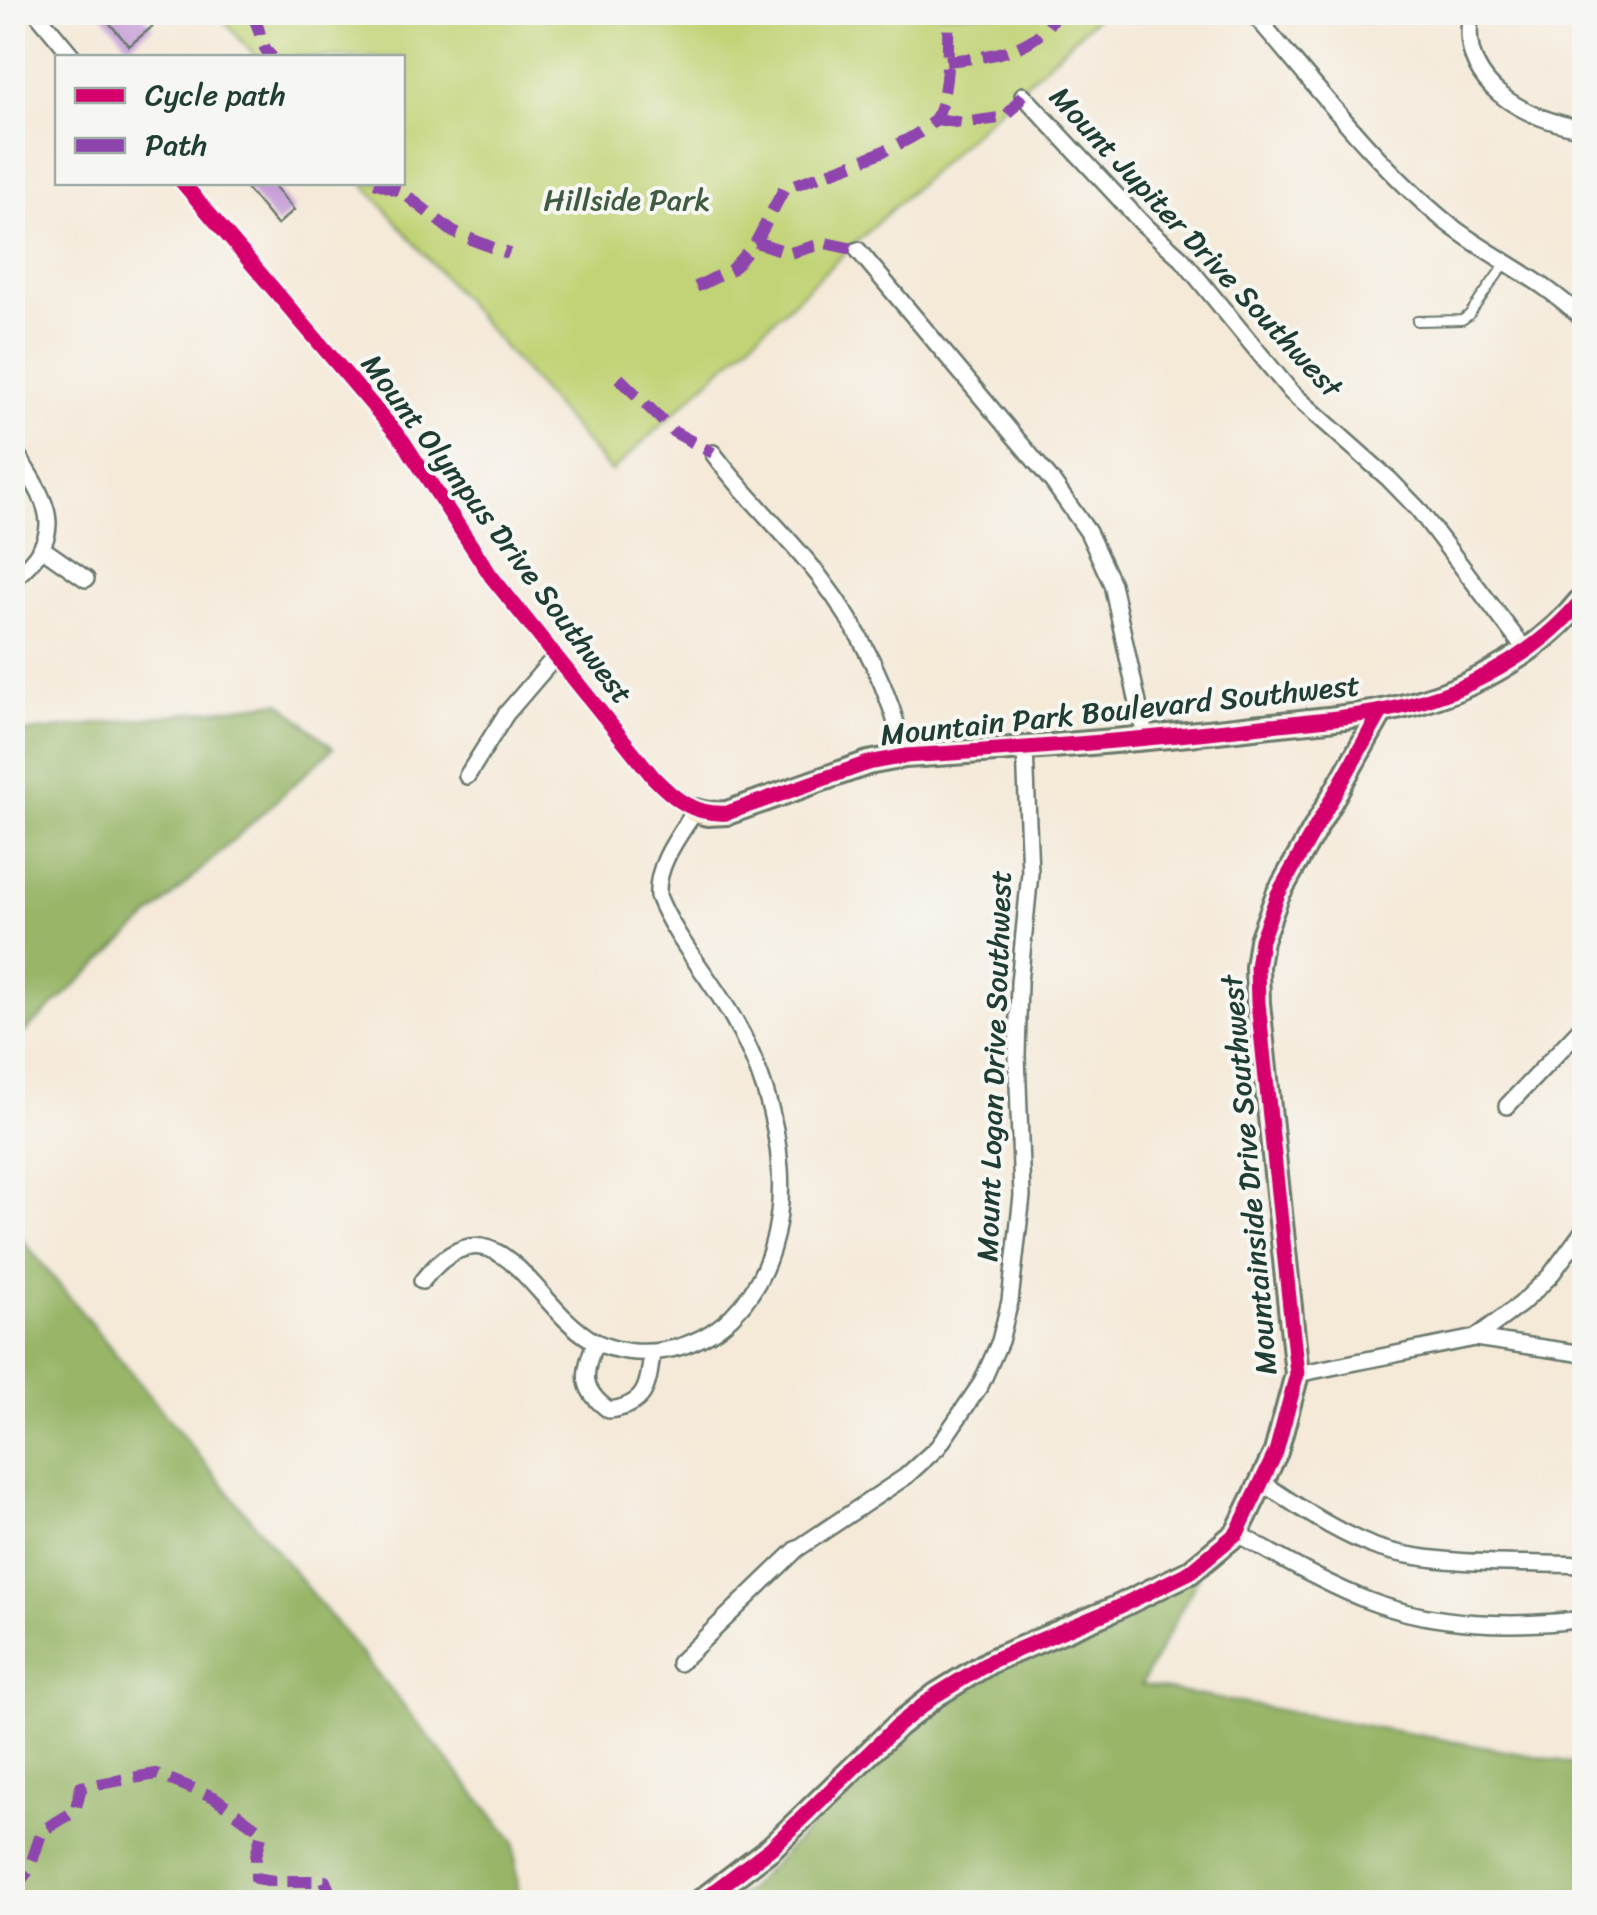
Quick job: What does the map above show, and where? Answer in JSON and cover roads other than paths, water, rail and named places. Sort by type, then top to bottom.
[{"type":"street","points":[[36,12],[72,55]]},
{"type":"street","points":[[1252,12],[1421,199],[1457,230],[1544,285],[1584,320]]},
{"type":"street","points":[[1472,12],[1471,52],[1490,85],[1505,100],[1537,117],[1584,129]]},
{"type":"street","name":"Mount Jupiter Drive Southwest","points":[[1023,95],[1141,222],[1182,258],[1291,392],[1418,509],[1526,651]]},
{"type":"street","name":"Mount Olympus Drive Southwest","points":[[185,185],[403,440],[454,523],[554,658],[653,777],[667,792],[696,811]]},
{"type":"street","points":[[858,250],[1052,481],[1088,532],[1112,584],[1146,740]]},
{"type":"street","points":[[12,446],[49,513],[51,525],[43,549],[12,580]]},
{"type":"street","points":[[713,453],[741,490],[818,574],[840,606],[883,684],[904,756]]},
{"type":"street","points":[[43,549],[86,580]]},
{"type":"street","name":"Mountain Park Boulevard Southwest","points":[[696,811],[727,813],[868,763],[904,756],[1146,740],[1381,712],[1424,702],[1526,651],[1558,626],[1584,597]]},
{"type":"street","points":[[467,776],[506,714],[554,658]]},
{"type":"street","name":"Mountainside Drive Southwest","points":[[700,1902],[737,1878],[936,1695],[992,1660],[1112,1610],[1190,1572],[1236,1533],[1263,1482],[1286,1420],[1297,1374],[1257,967],[1261,940],[1278,894],[1381,712]]},
{"type":"street","name":"Mount Logan Drive Southwest","points":[[679,1663],[797,1549],[904,1477],[938,1447],[981,1384],[1000,1342],[1010,1301],[1022,1196],[1017,1055],[1019,983],[1030,873],[1025,749]]},
{"type":"street","points":[[422,1280],[434,1266],[462,1248],[489,1247],[514,1262],[558,1312],[596,1342],[626,1351],[652,1353],[681,1348],[704,1336],[730,1319],[759,1284],[781,1197],[775,1139],[759,1070],[733,1017],[658,896],[661,870],[696,811]]},
{"type":"street","points":[[1508,1106],[1584,1026]]},
{"type":"street","points":[[1475,1338],[1521,1304],[1550,1276],[1584,1230]]},
{"type":"street","points":[[1297,1374],[1475,1338],[1584,1354]]},
{"type":"street","points":[[596,1342],[586,1369],[587,1385],[595,1401],[609,1410],[635,1403],[644,1393],[652,1353]]},
{"type":"street","points":[[1263,1482],[1315,1519],[1372,1546],[1426,1558],[1584,1566]]},
{"type":"street","points":[[1236,1533],[1367,1600],[1399,1610],[1500,1624],[1584,1619]]},
{"type":"lane","points":[[1418,320],[1462,320],[1506,261]]},
{"type":"park label","name":"Hillside Park","points":[[627,200]]}]
